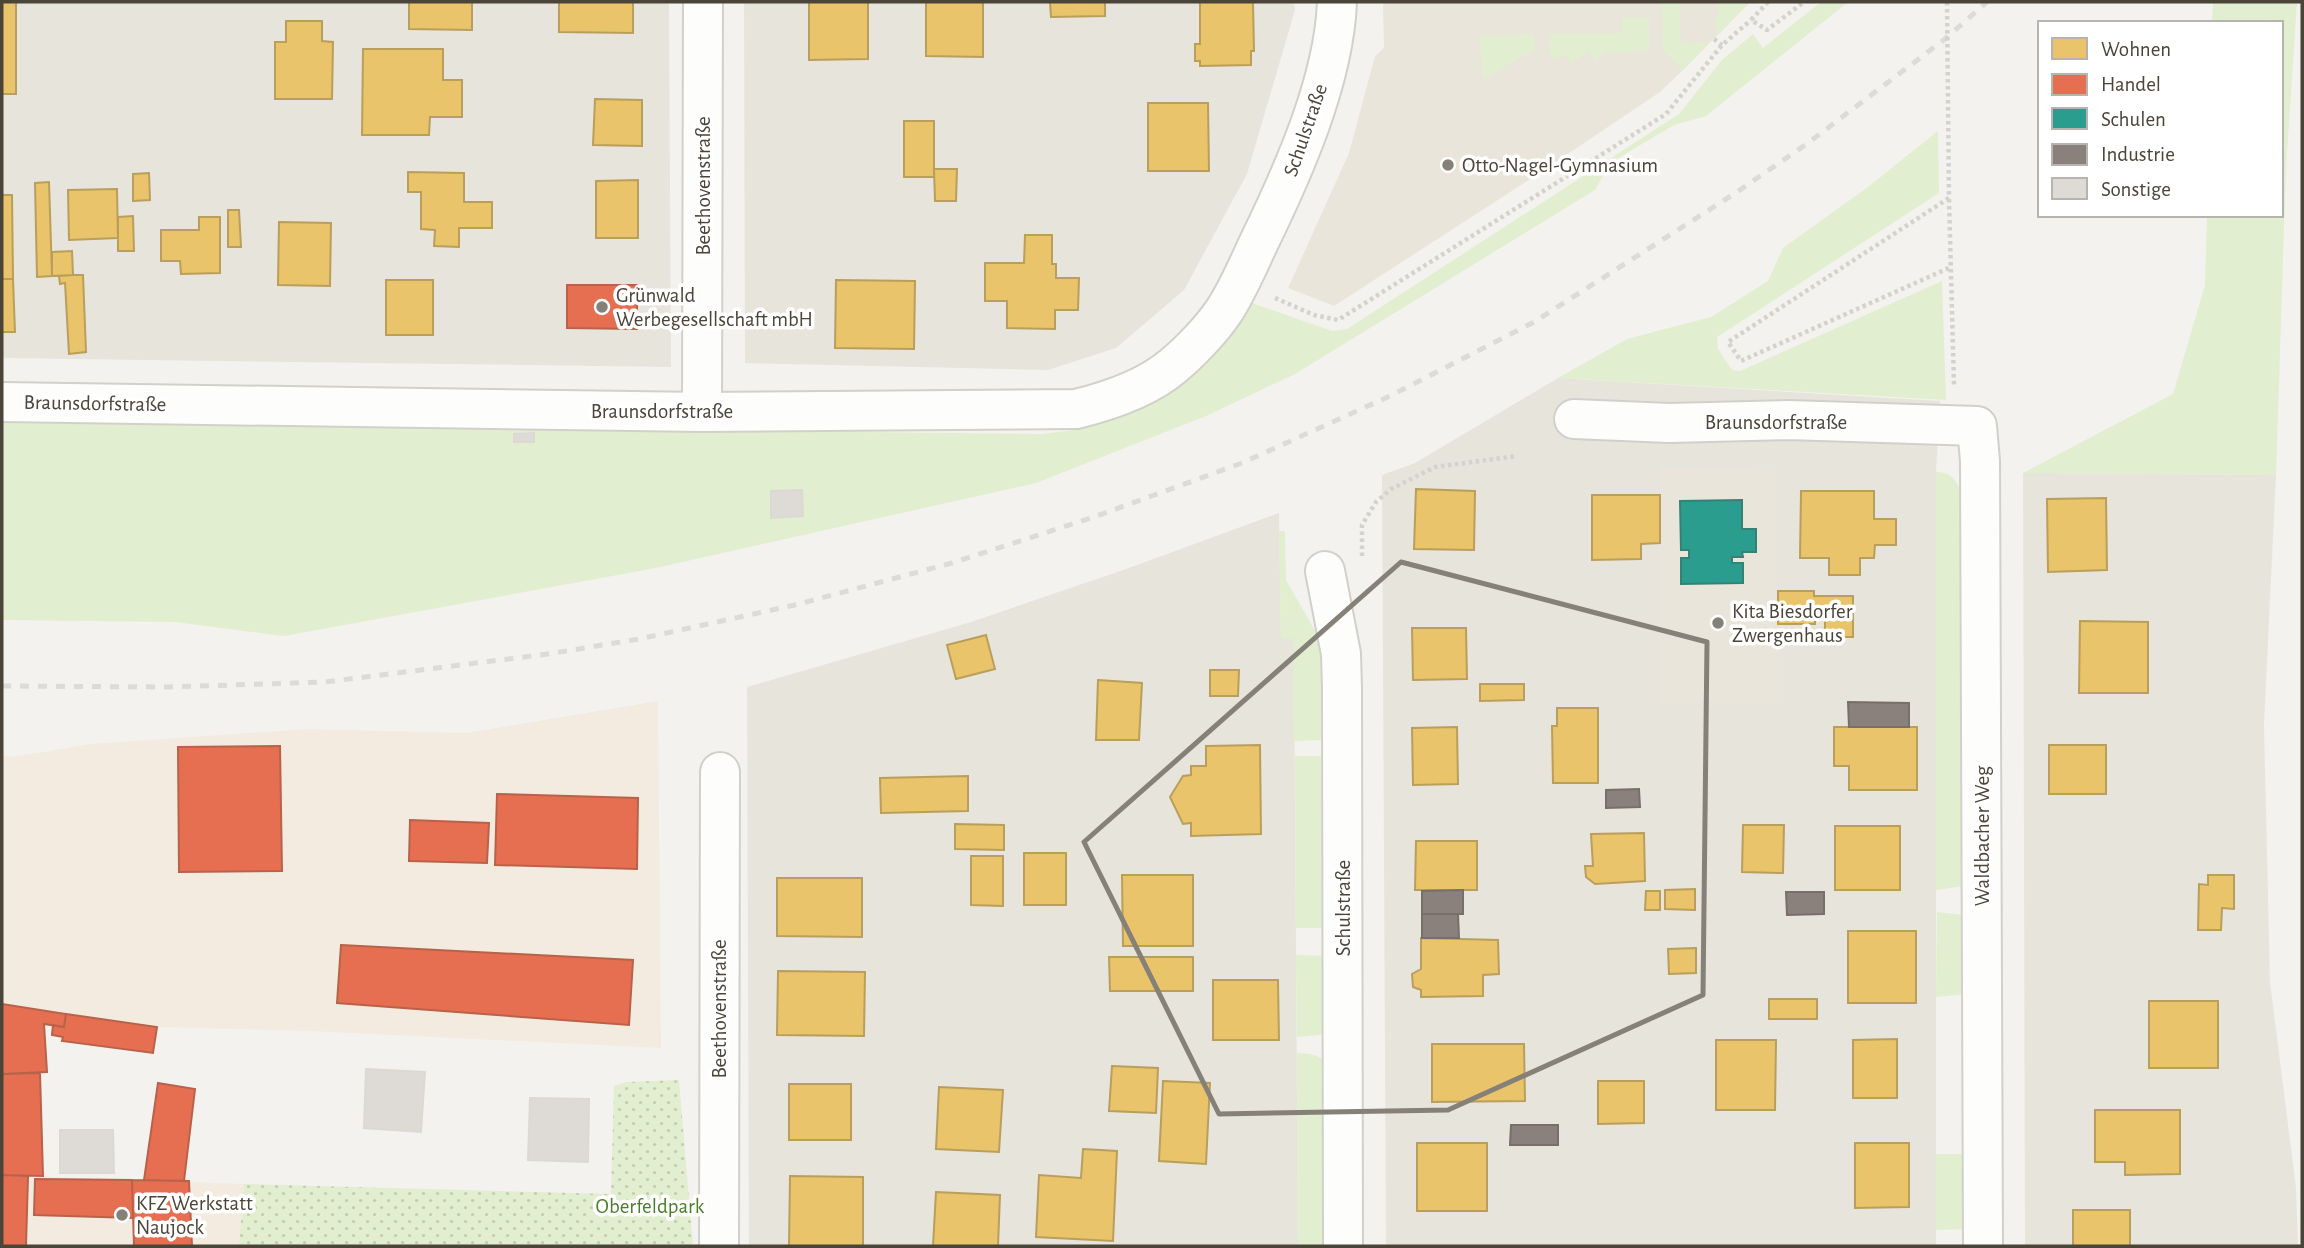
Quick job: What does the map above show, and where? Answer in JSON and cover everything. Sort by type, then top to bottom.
[{"type":"street","name":"Beethovenstraße","points":[[702,412],[703,2]]},
{"type":"street","name":"Schulstraße","points":[[1254,253],[1284,191],[1322,86],[1336,20],[1336,2]]},
{"type":"street","name":"Braunsdorfstraße","points":[[2,402],[702,412],[1076,409],[1107,401],[1152,380],[1172,367],[1224,312],[1254,253]]},
{"type":"street","name":"Braunsdorfstraße","points":[[1574,419],[1669,423],[1802,420],[1977,426]]},
{"type":"street","name":"Waldbacher Weg","points":[[1977,426],[1980,461],[1983,1246]]},
{"type":"street","name":"Schulstraße","points":[[1325,571],[1340,654],[1342,688],[1343,1246]]},
{"type":"street","name":"Beethovenstraße","points":[[719,1246],[720,772]]},
{"type":"path","points":[[1265,293],[1314,315],[1338,320],[1666,114],[1722,45],[1768,2]]},
{"type":"path","points":[[1751,20],[1767,30],[1804,2]]},
{"type":"path","points":[[1947,2],[1954,400],[1977,426]]},
{"type":"path","points":[[1714,38],[1722,45]]},
{"type":"path","points":[[1949,198],[1728,342],[1741,361],[1951,267]]},
{"type":"path","points":[[1325,571],[1362,556],[1362,525],[1376,502],[1391,489],[1435,467],[1517,456]]},
{"type":"highlighted area","points":[[1401,562],[1707,642],[1703,995],[1448,1110],[1219,1114],[1084,842]]},
{"type":"shaded area","points":[[2,2],[669,2],[671,367],[2,358]]},
{"type":"shaded area","points":[[744,2],[1294,2],[1295,10],[1247,174],[1184,290],[1116,348],[1048,370],[745,363]]},
{"type":"shaded area","name":"Otto-Nagel-Gymnasium","points":[[1383,2],[1750,2],[1660,92],[1334,306],[1288,288],[1349,153],[1375,56],[1384,48]]},
{"type":"shaded area","points":[[1558,378],[1940,401],[1936,472],[1936,1246],[1386,1246],[1382,475],[1415,463]]},
{"type":"shaded area","name":"Kita Biesdorfer Zwergenhaus","points":[[1660,467],[1776,471],[1777,703],[1658,703]]},
{"type":"shaded area","points":[[2023,473],[2276,475],[2264,725],[2270,982],[2296,1188],[2298,1246],[2025,1246]]},
{"type":"shaded area","points":[[1279,513],[1281,637],[1293,638],[1294,651],[1298,1246],[749,1246],[747,687],[971,622]]},
{"type":"shaded area","points":[[658,701],[661,1048],[309,1031],[157,1027],[2,1004],[2,755],[9,757],[90,744],[307,729],[466,733]]},
{"type":"shaded area","name":"KFZ Werkstatt Naujock","points":[[2,1175],[244,1184],[239,1246],[2,1246]]},
{"type":"green space","points":[[1662,2],[1680,2],[1681,43],[1710,42],[1683,70],[1664,52]]},
{"type":"green space","points":[[1717,2],[1750,2],[1718,35],[1714,21],[1719,13]]},
{"type":"green space","points":[[1821,2],[1848,2],[1706,116],[1674,125],[1610,163],[1595,190],[1295,374],[1206,416],[1036,483],[656,568],[284,636],[175,622],[2,620],[2,423],[1043,434],[1073,430],[1103,421],[1249,302],[1332,331],[1347,329],[1679,114],[1722,60],[1753,34],[1763,48]]},
{"type":"green space","points":[[2213,2],[2297,2],[2286,168],[2276,475],[2023,473],[2173,394],[2205,285],[2207,217],[2283,217],[2283,21],[2212,21]]},
{"type":"green space","points":[[1622,17],[1649,18],[1649,51],[1605,53],[1595,61],[1589,51],[1571,63],[1565,54],[1555,60],[1549,51],[1549,34],[1622,33]]},
{"type":"green space","points":[[1534,34],[1534,51],[1483,80],[1479,36]]},
{"type":"green space","points":[[1938,131],[1939,193],[1717,337],[1718,349],[1732,370],[1740,371],[1942,281],[1946,400],[1558,378],[1627,339],[1711,317],[1768,281],[1783,248],[1868,187]]},
{"type":"green space","points":[[1936,472],[1950,476],[1963,496],[1964,886],[1936,890]]},
{"type":"green space","points":[[1279,531],[1285,531],[1286,580],[1322,643],[1327,740],[1294,741],[1293,639],[1281,638]]},
{"type":"green space","points":[[1295,756],[1327,756],[1328,928],[1296,928]]},
{"type":"green space","points":[[1937,912],[1964,915],[1964,994],[1936,997]]},
{"type":"green space","points":[[1296,955],[1328,956],[1329,1034],[1297,1037]]},
{"type":"green space","points":[[1297,1053],[1317,1056],[1326,1065],[1330,1246],[1298,1246]]},
{"type":"green space","name":"Oberfeldpark","points":[[679,1080],[693,1246],[239,1246],[244,1184],[611,1194],[614,1086],[626,1082]]},
{"type":"green space","points":[[1936,1154],[1964,1154],[1964,1229],[1936,1230]]},
{"type":"building: Wohnen","points":[[2,2],[16,2],[16,94],[2,94]]},
{"type":"building: Wohnen","points":[[409,2],[472,2],[472,30],[409,29]]},
{"type":"building: Wohnen","points":[[559,2],[633,2],[633,33],[559,32]]},
{"type":"building: Wohnen","points":[[809,2],[868,2],[868,59],[809,60]]},
{"type":"building: Wohnen","points":[[926,2],[983,2],[983,57],[926,56]]},
{"type":"building: Wohnen","points":[[1050,2],[1105,2],[1105,16],[1051,17]]},
{"type":"building: Wohnen","points":[[1200,2],[1253,2],[1254,51],[1251,51],[1251,65],[1200,66],[1200,61],[1195,61],[1195,44],[1200,44]]},
{"type":"building: Wohnen","points":[[286,21],[322,21],[322,41],[333,42],[332,99],[275,99],[275,42],[286,42]]},
{"type":"building: Wohnen","points":[[363,49],[443,49],[443,80],[462,80],[462,117],[430,117],[429,135],[362,135]]},
{"type":"building: Wohnen","points":[[595,99],[642,100],[642,146],[593,145]]},
{"type":"building: Wohnen","points":[[1148,103],[1208,103],[1209,171],[1148,171]]},
{"type":"building: Wohnen","points":[[904,121],[934,121],[934,177],[904,177]]},
{"type":"building: Wohnen","points":[[934,169],[957,169],[956,201],[935,201]]},
{"type":"building: Wohnen","points":[[408,172],[464,173],[464,202],[492,202],[492,228],[459,228],[459,247],[434,246],[435,230],[421,229],[421,192],[408,192]]},
{"type":"building: Wohnen","points":[[149,173],[150,200],[133,201],[133,174]]},
{"type":"building: Wohnen","points":[[638,180],[638,238],[596,238],[596,181]]},
{"type":"building: Wohnen","points":[[49,182],[52,276],[37,277],[35,183]]},
{"type":"building: Wohnen","points":[[117,189],[118,238],[69,240],[68,190]]},
{"type":"building: Wohnen","points":[[2,195],[12,195],[13,279],[2,279]]},
{"type":"building: Wohnen","points":[[228,210],[239,210],[241,247],[228,247]]},
{"type":"building: Wohnen","points":[[133,216],[134,251],[118,251],[118,217]]},
{"type":"building: Wohnen","points":[[199,217],[220,217],[220,273],[181,274],[180,261],[161,261],[161,230],[199,230]]},
{"type":"building: Wohnen","points":[[279,222],[331,223],[330,286],[278,285]]},
{"type":"building: Wohnen","points":[[1025,235],[1052,235],[1052,264],[1056,264],[1056,278],[1079,278],[1078,310],[1055,310],[1055,329],[1007,328],[1007,301],[985,301],[985,263],[1024,263]]},
{"type":"building: Wohnen","points":[[72,251],[73,275],[52,276],[52,252]]},
{"type":"building: Wohnen","points":[[83,275],[86,352],[69,354],[65,283],[60,284],[59,276]]},
{"type":"building: Wohnen","points":[[2,279],[13,279],[15,332],[2,332]]},
{"type":"building: Wohnen","points":[[386,280],[433,280],[433,335],[386,335]]},
{"type":"building: Wohnen","points":[[836,280],[915,281],[914,349],[835,348]]},
{"type":"building: Wohnen","points":[[1416,489],[1475,491],[1474,550],[1414,549]]},
{"type":"building: Wohnen","points":[[1801,491],[1874,491],[1874,519],[1896,519],[1896,545],[1875,545],[1874,558],[1860,558],[1860,575],[1829,575],[1829,558],[1800,558]]},
{"type":"building: Wohnen","points":[[1592,495],[1660,495],[1660,543],[1641,544],[1641,559],[1592,560]]},
{"type":"building: Wohnen","points":[[2106,498],[2107,570],[2048,572],[2047,499]]},
{"type":"building: Wohnen","points":[[1778,591],[1814,591],[1814,596],[1853,596],[1853,637],[1825,637],[1825,617],[1815,617],[1815,624],[1778,624]]},
{"type":"building: Wohnen","points":[[2080,621],[2148,622],[2148,693],[2079,693]]},
{"type":"building: Wohnen","points":[[1412,628],[1466,628],[1467,679],[1413,680]]},
{"type":"building: Wohnen","points":[[986,635],[995,669],[956,679],[947,645]]},
{"type":"building: Wohnen","points":[[1210,670],[1239,670],[1238,696],[1210,696]]},
{"type":"building: Wohnen","points":[[1098,680],[1142,683],[1139,740],[1096,740]]},
{"type":"building: Wohnen","points":[[1480,684],[1524,684],[1524,700],[1480,701]]},
{"type":"building: Wohnen","points":[[1557,708],[1598,708],[1598,783],[1553,783],[1552,726],[1557,726]]},
{"type":"building: Wohnen","points":[[1457,727],[1458,784],[1413,785],[1412,728]]},
{"type":"building: Wohnen","points":[[1834,727],[1917,727],[1917,790],[1849,790],[1849,766],[1834,766]]},
{"type":"building: Wohnen","points":[[1260,745],[1261,834],[1191,836],[1191,823],[1183,824],[1170,797],[1183,776],[1191,775],[1191,766],[1206,766],[1206,746]]},
{"type":"building: Wohnen","points":[[2049,745],[2106,745],[2106,794],[2049,794]]},
{"type":"building: Wohnen","points":[[968,776],[968,811],[881,813],[880,778]]},
{"type":"building: Wohnen","points":[[955,824],[1004,825],[1004,850],[955,849]]},
{"type":"building: Wohnen","points":[[1743,825],[1784,825],[1783,873],[1742,872]]},
{"type":"building: Wohnen","points":[[1835,826],[1900,826],[1900,890],[1835,890]]},
{"type":"building: Wohnen","points":[[1644,833],[1645,881],[1595,884],[1586,877],[1585,866],[1593,866],[1591,834]]},
{"type":"building: Wohnen","points":[[1416,841],[1477,841],[1477,890],[1415,890]]},
{"type":"building: Wohnen","points":[[1024,853],[1066,853],[1066,905],[1024,905]]},
{"type":"building: Wohnen","points":[[971,856],[1003,856],[1003,906],[971,905]]},
{"type":"building: Wohnen","points":[[1122,875],[1193,875],[1193,946],[1123,946]]},
{"type":"building: Wohnen","points":[[2208,875],[2234,875],[2234,909],[2222,908],[2221,930],[2198,930],[2199,884],[2208,885]]},
{"type":"building: Wohnen","points":[[777,878],[862,878],[862,937],[777,936]]},
{"type":"building: Wohnen","points":[[1695,889],[1695,910],[1665,909],[1665,890]]},
{"type":"building: Wohnen","points":[[1646,891],[1660,891],[1660,910],[1645,910]]},
{"type":"building: Wohnen","points":[[1848,931],[1916,931],[1916,1003],[1848,1003]]},
{"type":"building: Wohnen","points":[[1421,938],[1498,940],[1499,974],[1483,975],[1483,996],[1421,997],[1421,990],[1413,987],[1412,974],[1421,969]]},
{"type":"building: Wohnen","points":[[1696,948],[1696,973],[1669,974],[1668,949]]},
{"type":"building: Wohnen","points":[[1109,957],[1193,957],[1193,991],[1110,991]]},
{"type":"building: Wohnen","points":[[778,971],[865,972],[864,1036],[777,1035]]},
{"type":"building: Wohnen","points":[[1213,980],[1278,980],[1279,1040],[1213,1040]]},
{"type":"building: Wohnen","points":[[1769,999],[1817,999],[1817,1019],[1769,1019]]},
{"type":"building: Wohnen","points":[[2149,1001],[2218,1001],[2218,1068],[2149,1068]]},
{"type":"building: Wohnen","points":[[1897,1039],[1897,1098],[1853,1098],[1853,1040]]},
{"type":"building: Wohnen","points":[[1716,1040],[1776,1040],[1775,1110],[1716,1110]]},
{"type":"building: Wohnen","points":[[1432,1044],[1524,1044],[1525,1101],[1432,1102]]},
{"type":"building: Wohnen","points":[[1112,1066],[1158,1068],[1156,1113],[1109,1111]]},
{"type":"building: Wohnen","points":[[1163,1081],[1210,1083],[1206,1164],[1159,1161]]},
{"type":"building: Wohnen","points":[[1598,1081],[1644,1081],[1644,1123],[1598,1124]]},
{"type":"building: Wohnen","points":[[789,1084],[851,1084],[851,1140],[789,1140]]},
{"type":"building: Wohnen","points":[[939,1087],[1003,1090],[999,1152],[936,1149]]},
{"type":"building: Wohnen","points":[[2095,1110],[2180,1110],[2180,1174],[2125,1175],[2125,1162],[2095,1162]]},
{"type":"building: Wohnen","points":[[1417,1143],[1487,1143],[1487,1211],[1417,1211]]},
{"type":"building: Wohnen","points":[[1855,1143],[1909,1143],[1909,1207],[1855,1208]]},
{"type":"building: Wohnen","points":[[1083,1149],[1117,1151],[1113,1241],[1036,1237],[1039,1175],[1081,1178]]},
{"type":"building: Wohnen","points":[[790,1176],[863,1177],[863,1246],[789,1246]]},
{"type":"building: Wohnen","points":[[936,1192],[1000,1195],[998,1246],[933,1246]]},
{"type":"building: Wohnen","points":[[2073,1210],[2130,1210],[2130,1246],[2073,1246]]},
{"type":"building: Handel","name":"Grünwald Werbegesellschaft mbH","points":[[567,285],[637,285],[637,329],[567,328]]},
{"type":"building: Handel","points":[[280,746],[282,871],[179,872],[178,747]]},
{"type":"building: Handel","points":[[497,794],[638,798],[637,869],[495,865]]},
{"type":"building: Handel","points":[[410,820],[489,823],[487,863],[409,861]]},
{"type":"building: Handel","points":[[341,945],[633,960],[629,1025],[337,1003]]},
{"type":"building: Handel","points":[[2,1004],[66,1014],[64,1027],[44,1024],[47,1072],[2,1074]]},
{"type":"building: Handel","points":[[66,1014],[157,1027],[153,1053],[62,1041],[63,1037],[52,1035],[53,1025],[64,1027]]},
{"type":"building: Handel","points":[[40,1073],[43,1176],[2,1175],[2,1074]]},
{"type":"building: Handel","points":[[158,1083],[195,1089],[184,1181],[144,1180]]},
{"type":"building: Handel","points":[[2,1175],[28,1176],[26,1246],[2,1246]]},
{"type":"building: Handel","points":[[35,1179],[132,1180],[133,1218],[34,1215]]},
{"type":"building: Handel","points":[[132,1180],[189,1181],[192,1246],[134,1246]]},
{"type":"building: Schulen","points":[[1742,500],[1742,529],[1756,529],[1756,552],[1742,552],[1743,557],[1732,557],[1732,563],[1743,563],[1743,583],[1681,584],[1681,558],[1689,558],[1689,550],[1681,550],[1680,501]]},
{"type":"building: Industrie","points":[[1848,702],[1909,703],[1909,727],[1849,727]]},
{"type":"building: Industrie","points":[[1639,789],[1640,807],[1606,808],[1606,790]]},
{"type":"building: Industrie","points":[[1463,890],[1463,914],[1422,914],[1422,891]]},
{"type":"building: Industrie","points":[[1786,892],[1824,892],[1824,914],[1787,915]]},
{"type":"building: Industrie","points":[[1422,914],[1458,914],[1459,938],[1422,938]]},
{"type":"building: Industrie","points":[[1511,1125],[1558,1125],[1558,1145],[1510,1145]]},
{"type":"building: Sonstige","points":[[534,433],[534,442],[514,442],[514,434]]},
{"type":"building: Sonstige","points":[[802,490],[803,516],[771,518],[771,491]]},
{"type":"building: Sonstige","points":[[366,1069],[425,1072],[421,1132],[364,1128]]},
{"type":"building: Sonstige","points":[[530,1098],[589,1099],[588,1162],[528,1160]]},
{"type":"building: Sonstige","points":[[60,1130],[113,1130],[114,1173],[60,1173]]},
{"type":"railway","points":[[2,686],[169,687],[325,682],[548,654],[639,639],[795,605],[952,563],[1094,517],[1242,463],[1390,396],[1534,322],[1737,192],[1808,143],[1945,39],[1987,2]]},
{"type":"place","name":"Otto-Nagel-Gymnasium","points":[[1448,165]]},
{"type":"place","name":"Grünwald Werbegesellschaft mbH","points":[[602,307]]},
{"type":"place","name":"Kita Biesdorfer Zwergenhaus","points":[[1718,623]]},
{"type":"place","name":"KFZ Werkstatt Naujock","points":[[122,1215]]}]
